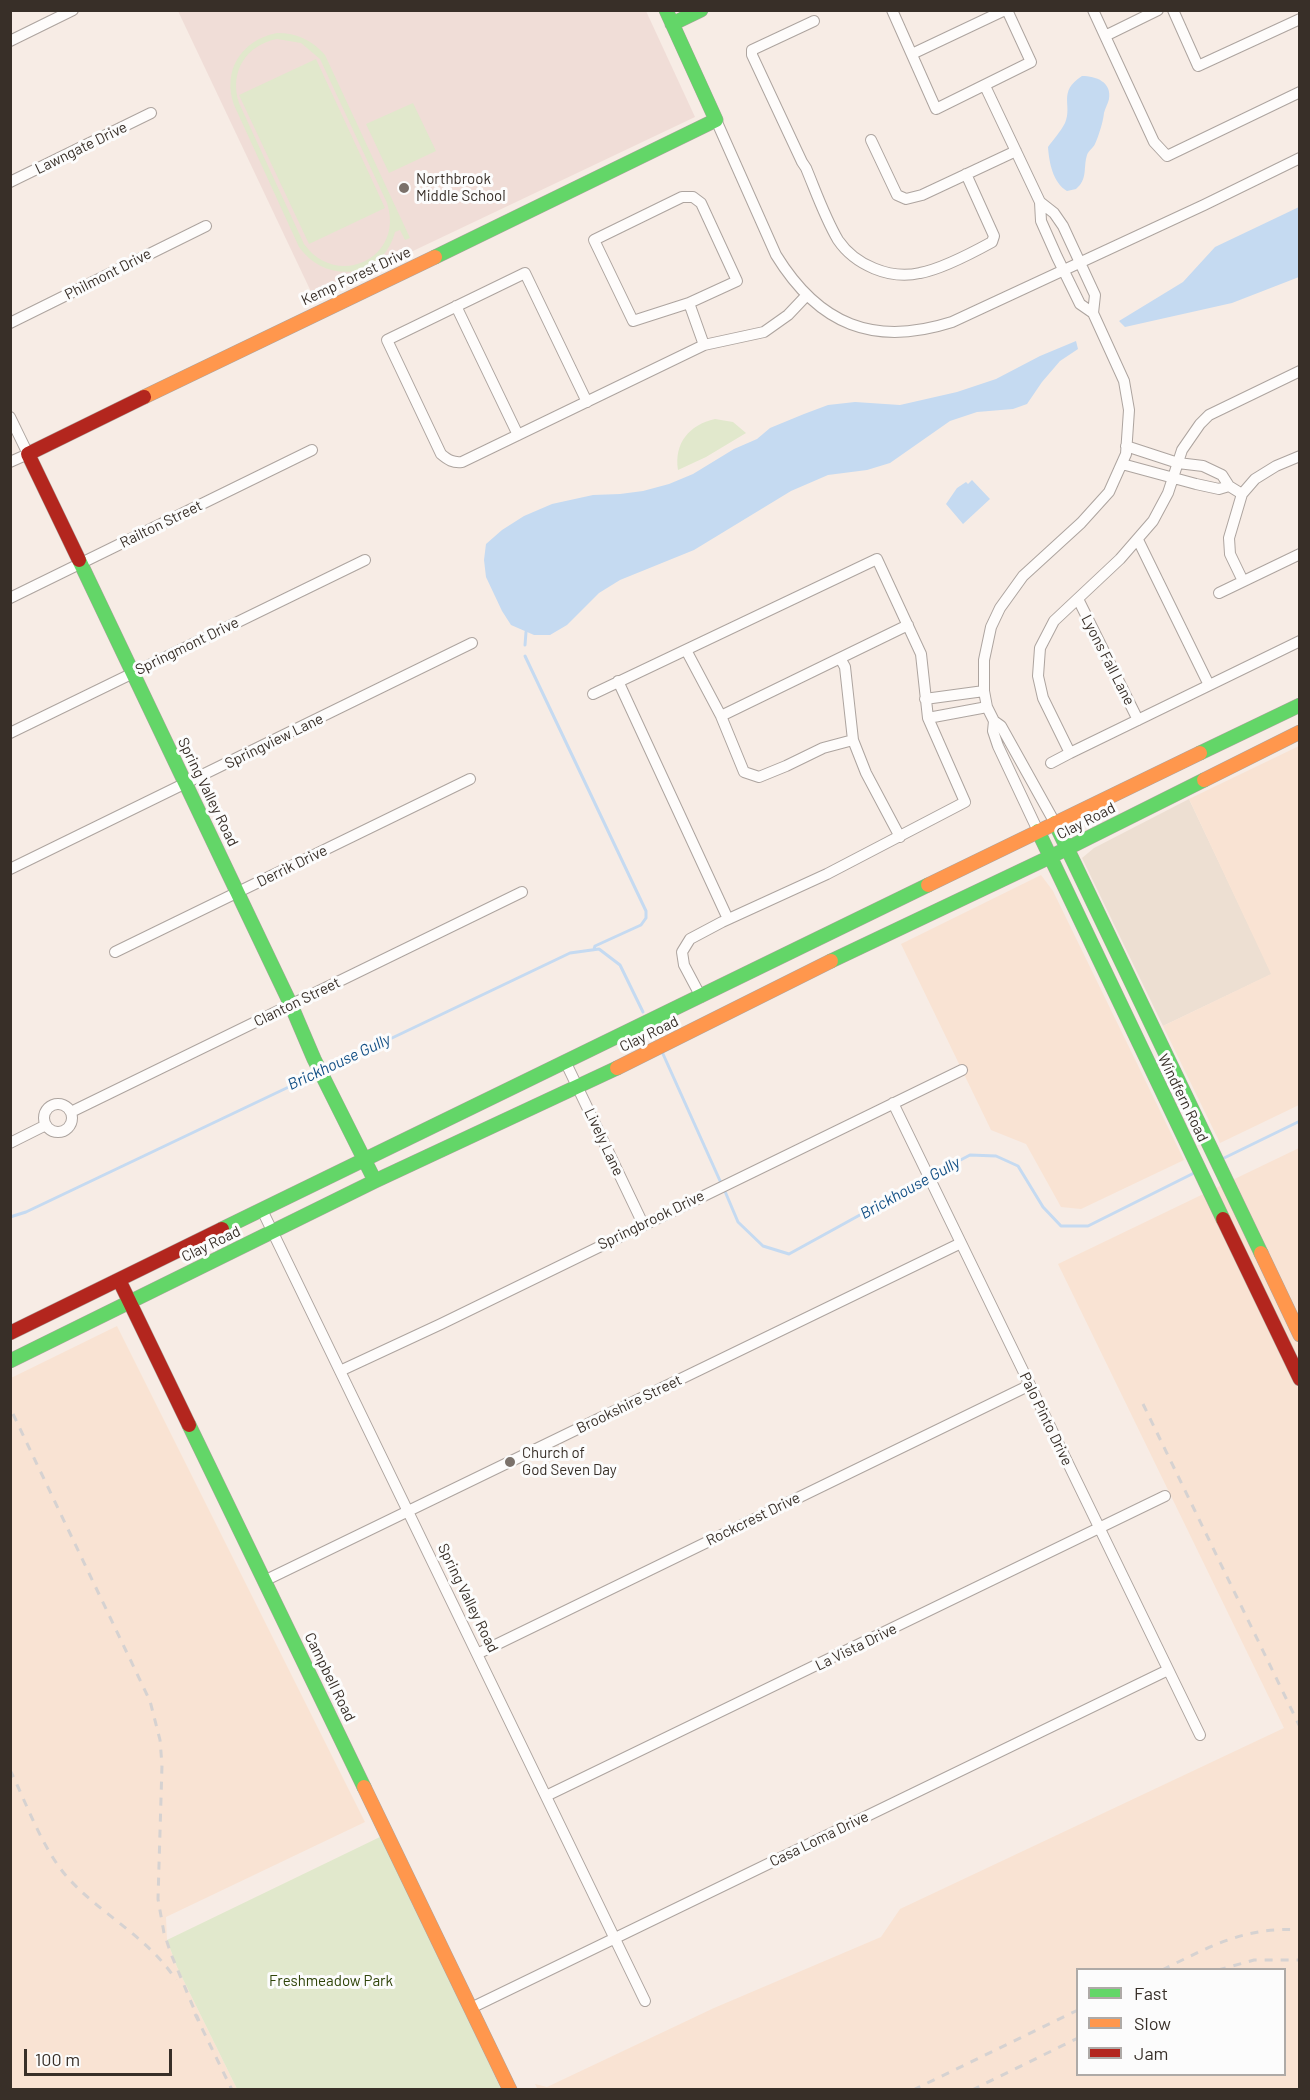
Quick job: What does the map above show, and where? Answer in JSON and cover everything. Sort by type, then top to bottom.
[{"type":"street","points":[[10,41],[73,10]]},
{"type":"street","points":[[666,10],[776,255],[788,275],[806,296],[827,313],[868,330],[908,332],[931,329],[952,322],[1065,271],[1299,158]]},
{"type":"street","points":[[672,24],[701,10]]},
{"type":"street","points":[[892,10],[936,109],[1031,63],[1006,10],[912,54]]},
{"type":"street","points":[[1093,10],[1132,99],[1154,142],[1167,156],[1299,92]]},
{"type":"street","points":[[1105,36],[1158,10]]},
{"type":"street","points":[[1173,10],[1198,66],[1299,19]]},
{"type":"street","points":[[814,21],[752,50],[752,55],[833,230],[848,252],[876,269],[905,275],[934,268],[992,242],[994,236],[966,174]]},
{"type":"street","points":[[985,86],[1040,202],[1041,221],[1080,304],[1093,313],[1113,354],[1124,381],[1129,410],[1126,454],[1109,492],[1081,524],[1023,576],[1000,608],[991,627],[984,660],[984,691],[987,707],[994,721],[1001,726],[1055,823]]},
{"type":"street","name":"Lawngate Drive","points":[[10,182],[151,113]]},
{"type":"street","name":"Kemp Forest Drive","points":[[10,462],[716,120]]},
{"type":"street","points":[[871,140],[897,195],[906,199],[913,199],[1016,152]]},
{"type":"street","points":[[682,197],[693,197],[700,203],[737,281],[689,303],[633,321],[594,240],[682,197]]},
{"type":"street","points":[[1040,202],[1054,213],[1063,226],[1095,295],[1093,313]]},
{"type":"street","name":"Philmont Drive","points":[[10,323],[206,225]]},
{"type":"street","points":[[587,402],[525,273],[387,340],[441,454],[448,460],[462,462],[587,402],[704,345],[764,332],[785,318],[806,296]]},
{"type":"street","points":[[689,303],[704,345]]},
{"type":"street","points":[[456,306],[518,435]]},
{"type":"street","points":[[1070,753],[1044,698],[1038,676],[1040,648],[1054,621],[1138,540],[1153,521],[1173,477],[1182,450],[1200,424],[1209,415],[1299,371]]},
{"type":"street","name":"Spring Valley Road","points":[[10,417],[238,892],[314,1059],[375,1181]]},
{"type":"street","points":[[1126,446],[1178,463],[1203,466],[1222,476],[1228,486],[1242,494]]},
{"type":"street","name":"Railton Street","points":[[10,598],[312,450]]},
{"type":"street","points":[[1148,471],[1153,454]]},
{"type":"street","points":[[1243,581],[1230,554],[1229,538],[1242,494],[1255,479],[1299,456]]},
{"type":"street","points":[[1122,464],[1219,489],[1228,486]]},
{"type":"street","points":[[1138,540],[1209,685]]},
{"type":"street","points":[[1219,593],[1299,554]]},
{"type":"street","points":[[593,694],[877,559],[921,654],[928,718],[965,802],[827,874],[690,939],[682,952],[684,965],[700,997]]},
{"type":"street","name":"Springmont Drive","points":[[10,733],[365,560]]},
{"type":"street","name":"Lyons Fall Lane","points":[[1078,599],[1138,720]]},
{"type":"street","points":[[721,716],[908,625]]},
{"type":"street","points":[[1051,763],[1299,641]]},
{"type":"street","name":"Springview Lane","points":[[10,869],[472,643]]},
{"type":"street","points":[[686,650],[721,716],[744,772],[759,777],[823,748],[853,740]]},
{"type":"street","points":[[840,658],[845,667],[853,740],[866,773],[900,837]]},
{"type":"street","points":[[618,681],[728,919]]},
{"type":"street","points":[[925,699],[984,691]]},
{"type":"street","name":"Clay Road","points":[[10,1333],[565,1060],[700,997],[1299,705]]},
{"type":"street","points":[[928,718],[987,707]]},
{"type":"street","points":[[994,721],[993,730],[998,746],[1038,831]]},
{"type":"street","name":"Clay Road","points":[[11,1358],[375,1181],[578,1087],[861,946],[1050,858],[1299,732]]},
{"type":"street","name":"Derrik Drive","points":[[115,952],[470,780]]},
{"type":"street","name":"Windfern Road","points":[[1055,823],[1069,848],[1299,1335]]},
{"type":"street","name":"Windfern Road","points":[[1038,831],[1299,1379]]},
{"type":"street","name":"Clanton Street","points":[[71,1112],[522,892]]},
{"type":"street","points":[[853,923],[861,946]]},
{"type":"street","points":[[1131,1027],[1148,1019]]},
{"type":"street","name":"Lively Lane","points":[[565,1060],[643,1224]]},
{"type":"street","name":"Springbrook Drive","points":[[340,1371],[962,1070]]},
{"type":"street","name":"Palo Pinto Drive","points":[[893,1103],[1200,1736]]},
{"type":"street","name":"Clanton Street","points":[[63,1105],[71,1112],[72,1123],[65,1131],[54,1131],[46,1125],[45,1114],[52,1106],[63,1105]]},
{"type":"street","name":"Clanton Street","points":[[10,1143],[46,1125]]},
{"type":"street","points":[[1187,1143],[1209,1144]]},
{"type":"street","name":"Spring Valley Road","points":[[262,1210],[645,2001]]},
{"type":"street","name":"Brookshire Street","points":[[264,1581],[961,1243]]},
{"type":"street","name":"Campbell Road","points":[[119,1280],[510,2090]]},
{"type":"street","name":"Rockcrest Drive","points":[[477,1654],[1030,1385]]},
{"type":"street","name":"La Vista Drive","points":[[546,1796],[1165,1496]]},
{"type":"street","name":"Casa Loma Drive","points":[[471,2008],[1168,1670]]},
{"type":"shaded area","name":"Northbrook Middle School","points":[[178,11],[646,11],[695,117],[314,298]]},
{"type":"shaded area","points":[[1299,746],[1299,1105],[1220,1143],[1163,1026],[1271,974],[1189,799]]},
{"type":"shaded area","points":[[1189,799],[1272,974],[1163,1026],[1082,858],[1094,848]]},
{"type":"shaded area","points":[[1041,875],[1053,891],[1184,1160],[1081,1209],[1061,1207],[1026,1144],[991,1130],[901,944]]},
{"type":"shaded area","points":[[1299,1148],[1299,2089],[538,2090],[535,2084],[547,2087],[714,2008],[881,1937],[900,1909],[1284,1728],[1058,1264]]},
{"type":"shaded area","points":[[117,1326],[365,1822],[166,1917],[167,1940],[177,1967],[237,2089],[11,2090],[11,1378]]},
{"type":"green space","points":[[277,33],[298,36],[315,45],[325,55],[410,238],[405,240],[400,230],[395,232],[389,248],[379,260],[366,267],[353,271],[338,271],[324,267],[310,259],[299,247],[234,105],[231,92],[233,69],[244,50],[253,42]],"holes":[[[277,39],[301,43],[320,59],[387,203],[390,222],[386,239],[377,252],[365,261],[350,266],[333,265],[318,258],[304,244],[236,92],[238,71],[249,54],[257,47]]]},
{"type":"green space","points":[[316,59],[385,208],[309,244],[239,95]]},
{"type":"green space","points":[[413,103],[436,151],[389,173],[366,124]]},
{"type":"green space","points":[[715,419],[733,422],[746,433],[706,457],[678,470],[678,451],[685,437],[698,426]]},
{"type":"green space","name":"Freshmeadow Park","points":[[382,1836],[501,2089],[237,2089],[177,1967],[167,1940]]},
{"type":"water","points":[[1082,76],[1102,81],[1108,88],[1109,99],[1096,140],[1087,155],[1082,181],[1076,189],[1067,191],[1055,178],[1048,147],[1065,123],[1070,88]]},
{"type":"water","points":[[1299,207],[1299,277],[1232,303],[1125,327],[1119,321],[1183,282],[1215,247]]},
{"type":"water","points":[[1076,341],[1078,349],[1060,361],[1027,404],[1013,409],[977,412],[950,421],[890,463],[867,470],[828,475],[791,491],[694,550],[620,580],[599,593],[567,625],[550,635],[534,635],[511,625],[486,577],[484,560],[486,544],[524,516],[552,504],[593,495],[643,491],[669,484],[693,474],[734,449],[757,439],[770,428],[828,405],[855,402],[900,405],[957,392],[996,379],[1040,356]]},
{"type":"water","points":[[972,480],[990,499],[963,524],[946,504],[957,488]]},
{"type":"waterway","points":[[525,645],[526,632]]},
{"type":"waterway","points":[[525,656],[646,911],[646,918],[641,925],[595,946],[594,949]]},
{"type":"waterway","name":"Brickhouse Gully","points":[[325,1070],[570,953],[599,949],[620,965],[643,1012]]},
{"type":"waterway","name":"Brickhouse Gully","points":[[663,1054],[721,1183]]},
{"type":"waterway","name":"Brickhouse Gully","points":[[10,1217],[26,1212],[316,1074]]},
{"type":"waterway","name":"Brickhouse Gully","points":[[1220,1160],[1300,1121]]},
{"type":"waterway","name":"Brickhouse Gully","points":[[932,1175],[970,1155],[996,1156],[1018,1166],[1043,1207],[1061,1226],[1088,1226],[1196,1172]]},
{"type":"waterway","name":"Brickhouse Gully","points":[[724,1189],[738,1222],[763,1246],[789,1254],[927,1178]]},
{"type":"railway","points":[[1143,1404],[1300,1727]]},
{"type":"railway","points":[[13,1414],[150,1701],[160,1740],[162,1765],[158,1899],[164,1933],[171,1954],[199,2021]]},
{"type":"railway","points":[[10,1770],[43,1841],[60,1868],[82,1892],[153,1952],[176,1980]]},
{"type":"railway","points":[[1166,1968],[1212,1946],[1245,1935],[1262,1931],[1300,1930]]},
{"type":"railway","points":[[1225,1968],[1254,1960],[1300,1960]]},
{"type":"railway","points":[[913,2090],[1076,2011]]},
{"type":"railway","points":[[195,2014],[232,2090]]},
{"type":"railway","points":[[972,2090],[1076,2039]]},
{"type":"traffic: fast","points":[[435,257],[716,120],[666,10]]},
{"type":"traffic: fast","points":[[672,24],[701,10]]},
{"type":"traffic: fast","points":[[79,560],[291,1005],[314,1059],[375,1181]]},
{"type":"traffic: fast","points":[[1200,753],[1300,705]]},
{"type":"traffic: fast","points":[[831,961],[1050,857],[1204,780]]},
{"type":"traffic: fast","points":[[1055,823],[1261,1253]]},
{"type":"traffic: fast","points":[[1038,831],[1223,1219]]},
{"type":"traffic: fast","points":[[222,1229],[928,885]]},
{"type":"traffic: fast","points":[[10,1361],[375,1181],[617,1068]]},
{"type":"traffic: fast","points":[[189,1425],[364,1787]]},
{"type":"traffic: slow","points":[[144,397],[435,257]]},
{"type":"traffic: slow","points":[[1204,780],[1300,732]]},
{"type":"traffic: slow","points":[[928,885],[1200,753]]},
{"type":"traffic: slow","points":[[617,1068],[831,961]]},
{"type":"traffic: slow","points":[[1261,1253],[1300,1335]]},
{"type":"traffic: slow","points":[[364,1787],[510,2090]]},
{"type":"traffic: jam","points":[[79,560],[28,454],[144,397]]},
{"type":"traffic: jam","points":[[1223,1219],[1300,1379]]},
{"type":"traffic: jam","points":[[10,1333],[222,1229]]},
{"type":"traffic: jam","points":[[119,1280],[189,1425]]},
{"type":"place","name":"Northbrook Middle School","points":[[404,188]]},
{"type":"place","name":"Church of God Seven Day","points":[[510,1462]]}]
